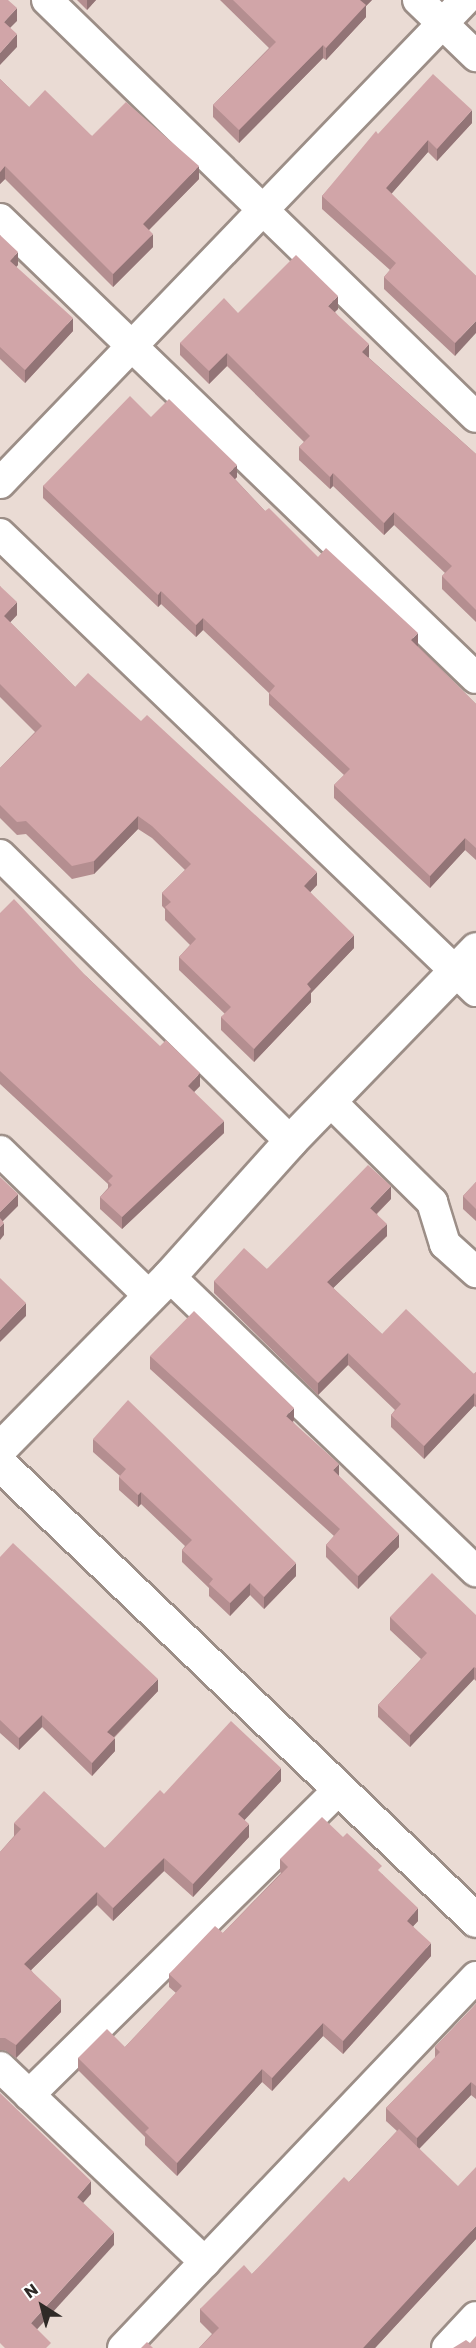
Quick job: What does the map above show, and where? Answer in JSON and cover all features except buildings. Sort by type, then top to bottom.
[{"type":"street","points":[[47,0],[264,208],[476,417]]},
{"type":"street","points":[[418,0],[476,56]]},
{"type":"street","points":[[0,483],[465,0]]},
{"type":"street","points":[[0,219],[476,678]]},
{"type":"street","points":[[0,534],[469,971],[290,1141],[159,1286],[0,1448]]},
{"type":"street","points":[[0,855],[290,1141]]},
{"type":"street","points":[[330,1101],[432,1202],[446,1244],[476,1272]]},
{"type":"street","points":[[0,1150],[159,1286],[476,1571]]},
{"type":"street","points":[[0,1464],[476,1920]]},
{"type":"street","points":[[29,2095],[340,1788]]},
{"type":"street","points":[[123,2348],[476,1977]]},
{"type":"street","points":[[0,2067],[205,2262]]},
{"type":"street","points":[[447,2348],[476,2317]]}]
